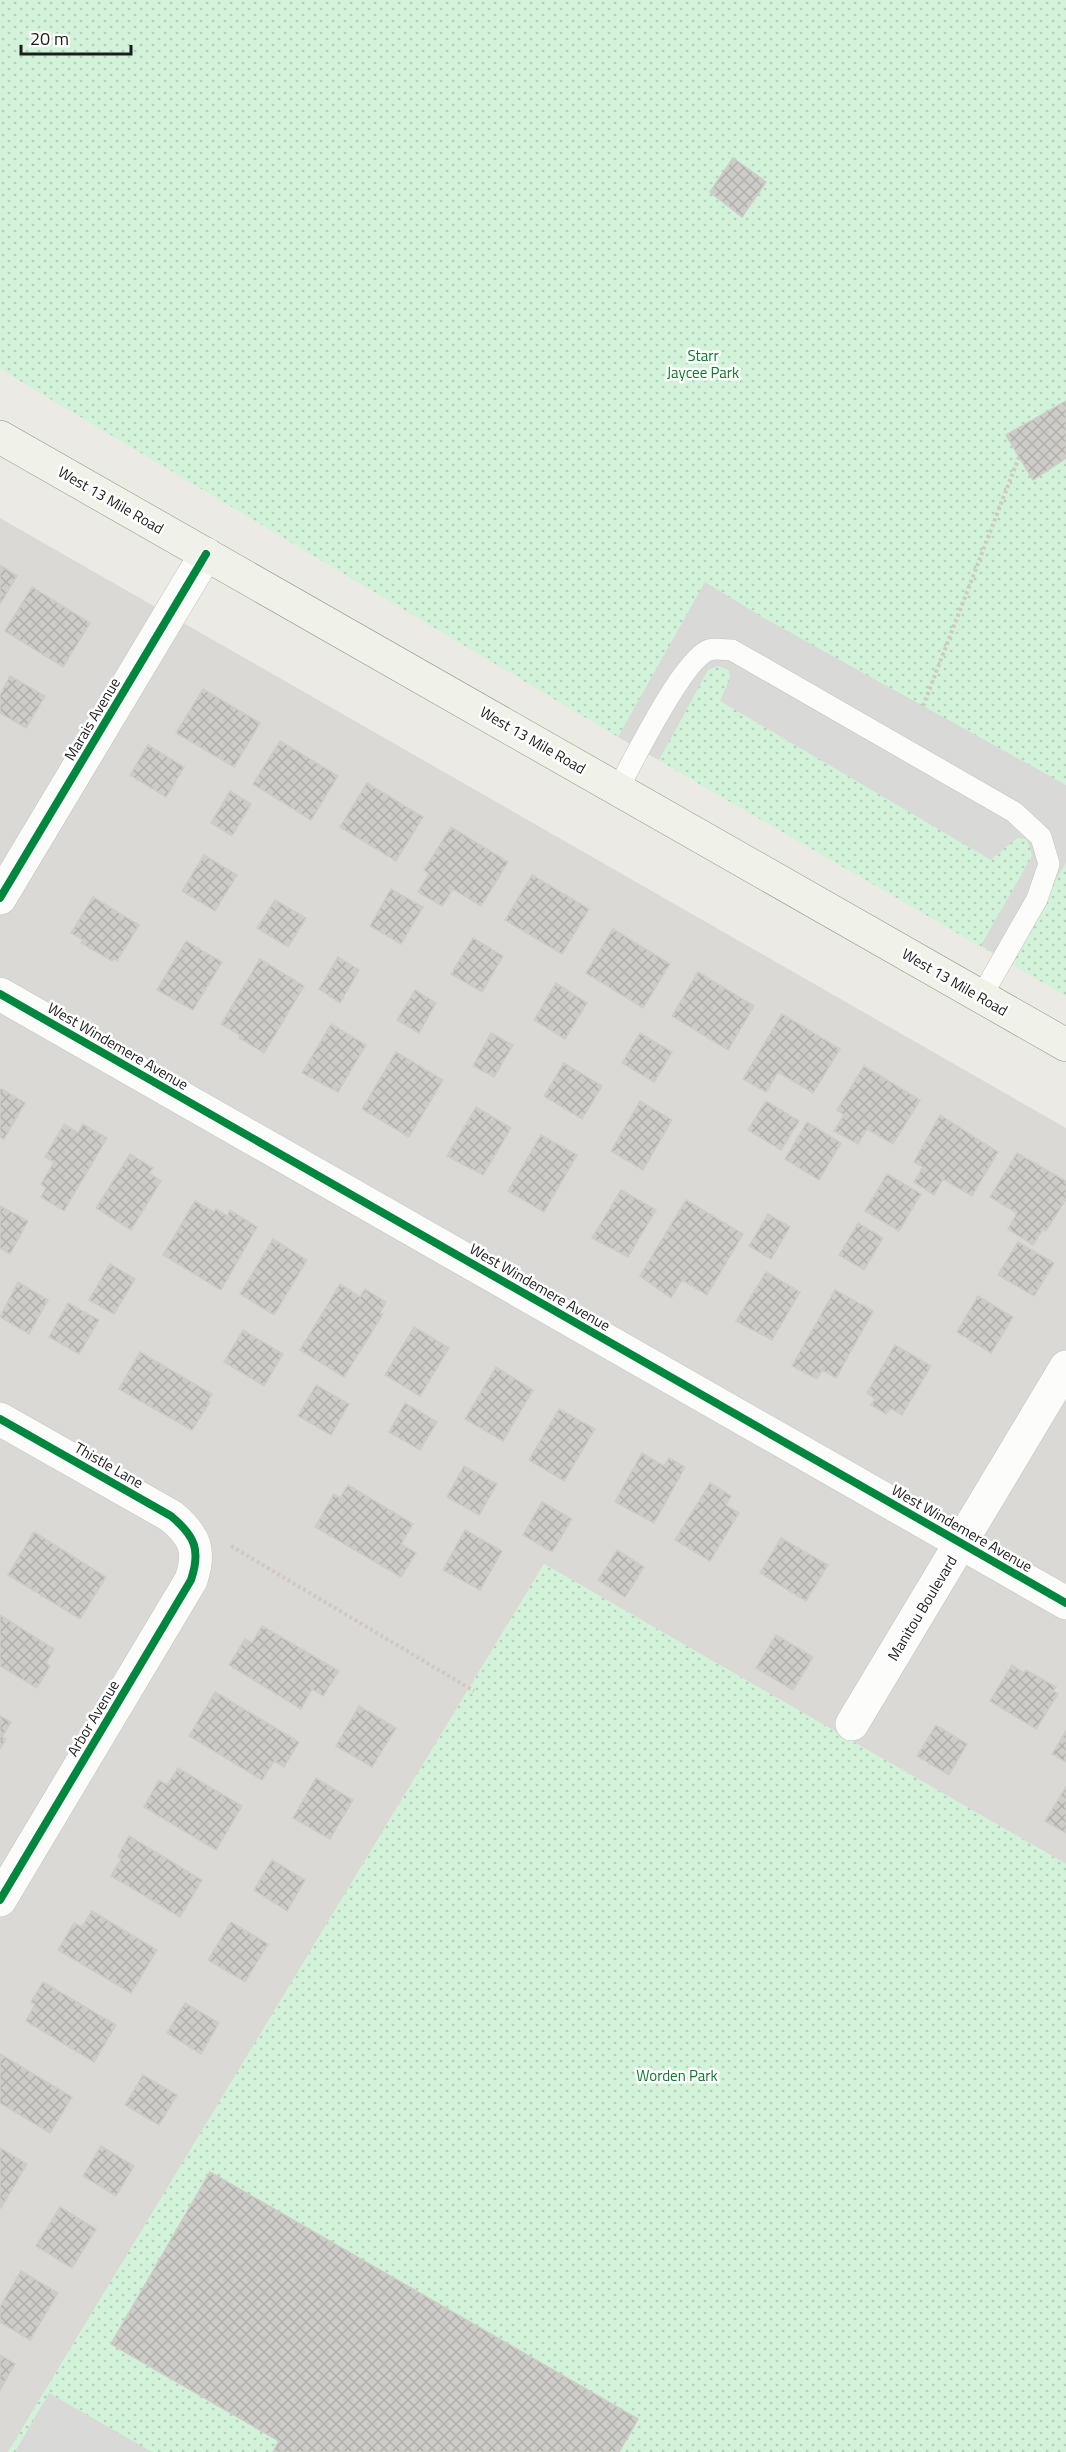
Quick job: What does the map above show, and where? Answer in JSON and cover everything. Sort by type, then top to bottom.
[{"type":"main road","name":"West 13 Mile Road","points":[[0,437],[1066,1045]]},
{"type":"street","name":"Marais Avenue","points":[[0,898],[206,554]]},
{"type":"street","name":"West Windemere Avenue","points":[[0,994],[1066,1603]]},
{"type":"street","name":"Manitou Boulevard","points":[[852,1725],[1066,1367]]},
{"type":"street","name":"Thistle Lane","points":[[0,1419],[171,1516],[184,1527],[195,1545]]},
{"type":"street","name":"Arbor Avenue","points":[[0,1900],[191,1580],[197,1563],[195,1545]]},
{"type":"lane","points":[[618,789],[675,687],[693,663],[709,650],[732,650],[742,655],[1014,812],[1041,837],[1049,864],[1037,899],[981,997]]},
{"type":"path","points":[[922,706],[1019,457]]},
{"type":"path","points":[[231,1546],[474,1691]]},
{"type":"shaded area","points":[[0,518],[1066,1128],[1066,1864],[544,1564],[8,2452],[0,2452]]},
{"type":"shaded area","points":[[705,582],[762,617],[1066,785],[1066,863],[1007,962],[981,945],[1032,856],[1026,839],[1019,838],[1013,841],[991,860],[720,701],[730,678],[729,670],[718,666],[708,670],[659,760],[618,737]]},
{"type":"shaded area","points":[[49,2393],[152,2452],[15,2452]]},
{"type":"green space","name":"Starr Jaycee Park","points":[[0,0],[1066,0],[1066,996],[618,737],[0,369]]},
{"type":"green space","name":"Worden Park","points":[[544,1564],[1066,1864],[1066,2452],[8,2452]]},
{"type":"building","points":[[733,158],[766,182],[742,217],[710,192]]},
{"type":"building","points":[[1066,401],[1066,458],[1033,480],[1006,435]]},
{"type":"building","points":[[0,565],[17,576],[0,604]]},
{"type":"building","points":[[32,587],[90,623],[63,667],[5,631]]},
{"type":"building","points":[[10,676],[45,696],[26,728],[0,713],[0,695]]},
{"type":"building","points":[[203,689],[260,723],[234,767],[176,733]]},
{"type":"building","points":[[280,741],[338,776],[311,820],[253,784]]},
{"type":"building","points":[[148,745],[184,767],[166,797],[130,775]]},
{"type":"building","points":[[367,783],[423,817],[396,861],[340,827]]},
{"type":"building","points":[[230,791],[251,804],[232,836],[211,823]]},
{"type":"building","points":[[451,827],[508,862],[481,906],[453,889],[442,906],[418,892],[429,874],[424,870]]},
{"type":"building","points":[[204,855],[237,875],[215,911],[182,891]]},
{"type":"building","points":[[532,875],[589,909],[562,954],[505,920]]},
{"type":"building","points":[[391,889],[423,907],[401,944],[370,926]]},
{"type":"building","points":[[93,897],[139,925],[117,961],[114,958],[112,961],[81,943],[83,940],[71,933]]},
{"type":"building","points":[[275,900],[306,918],[288,947],[257,928]]},
{"type":"building","points":[[613,929],[670,964],[643,1008],[586,973]]},
{"type":"building","points":[[473,938],[503,956],[482,992],[451,974]]},
{"type":"building","points":[[186,941],[222,962],[193,1010],[157,990]]},
{"type":"building","points":[[338,957],[359,970],[340,1003],[319,989]]},
{"type":"building","points":[[260,959],[304,986],[264,1053],[221,1024]]},
{"type":"building","points":[[698,972],[754,1006],[728,1050],[672,1016]]},
{"type":"building","points":[[556,983],[587,1003],[565,1039],[534,1020]]},
{"type":"building","points":[[415,990],[436,1003],[419,1033],[397,1020]]},
{"type":"building","points":[[782,1014],[840,1049],[813,1093],[778,1072],[766,1092],[743,1079]]},
{"type":"building","points":[[331,1024],[366,1045],[338,1092],[302,1073]]},
{"type":"building","points":[[491,1033],[513,1045],[494,1077],[473,1066]]},
{"type":"building","points":[[640,1033],[672,1052],[654,1082],[622,1063]]},
{"type":"building","points":[[396,1052],[443,1080],[409,1137],[362,1109]]},
{"type":"building","points":[[564,1063],[602,1086],[582,1119],[544,1096]]},
{"type":"building","points":[[864,1066],[920,1100],[893,1144],[867,1129],[858,1144],[834,1131],[844,1115],[837,1110]]},
{"type":"building","points":[[0,1088],[25,1103],[4,1139],[0,1137]]},
{"type":"building","points":[[640,1101],[672,1120],[643,1170],[611,1151]]},
{"type":"building","points":[[766,1101],[799,1121],[781,1150],[748,1130]]},
{"type":"building","points":[[476,1107],[511,1128],[483,1175],[447,1156]]},
{"type":"building","points":[[940,1115],[998,1152],[972,1196],[943,1179],[934,1195],[914,1182],[923,1167],[914,1162]]},
{"type":"building","points":[[807,1122],[841,1143],[819,1180],[785,1159]]},
{"type":"building","points":[[64,1124],[78,1133],[83,1124],[107,1138],[64,1211],[41,1197],[46,1188],[41,1184],[54,1162],[45,1157]]},
{"type":"building","points":[[541,1135],[577,1155],[544,1212],[508,1191]]},
{"type":"building","points":[[1017,1153],[1066,1181],[1066,1199],[1046,1231],[1043,1229],[1033,1245],[1008,1229],[1017,1213],[990,1197]]},
{"type":"building","points":[[130,1154],[153,1168],[149,1173],[161,1181],[131,1230],[96,1208]]},
{"type":"building","points":[[887,1174],[921,1194],[899,1231],[865,1211]]},
{"type":"building","points":[[621,1190],[656,1210],[628,1257],[592,1238]]},
{"type":"building","points":[[686,1200],[743,1234],[707,1295],[682,1280],[671,1298],[640,1276]]},
{"type":"building","points":[[195,1201],[214,1212],[216,1209],[227,1216],[230,1210],[257,1227],[221,1290],[163,1255]]},
{"type":"building","points":[[0,1206],[28,1221],[10,1254],[0,1248]]},
{"type":"building","points":[[768,1214],[790,1227],[771,1259],[749,1246]]},
{"type":"building","points":[[858,1223],[883,1238],[864,1270],[839,1255]]},
{"type":"building","points":[[273,1239],[307,1260],[274,1315],[240,1294]]},
{"type":"building","points":[[1018,1242],[1054,1263],[1034,1296],[998,1275]]},
{"type":"building","points":[[110,1264],[135,1279],[114,1314],[89,1300]]},
{"type":"building","points":[[766,1272],[800,1292],[772,1340],[736,1321]]},
{"type":"building","points":[[18,1282],[48,1300],[29,1334],[0,1317]]},
{"type":"building","points":[[340,1284],[360,1297],[365,1289],[386,1302],[380,1313],[383,1314],[344,1377],[300,1350]]},
{"type":"building","points":[[835,1290],[873,1311],[836,1378],[822,1370],[817,1379],[792,1366]]},
{"type":"building","points":[[978,1296],[1013,1317],[991,1353],[957,1332]]},
{"type":"building","points":[[68,1303],[99,1320],[79,1354],[49,1337]]},
{"type":"building","points":[[414,1327],[449,1348],[420,1396],[385,1375]]},
{"type":"building","points":[[243,1330],[283,1354],[264,1386],[224,1362]]},
{"type":"building","points":[[895,1345],[931,1366],[902,1415],[890,1408],[886,1414],[871,1405],[875,1399],[867,1393]]},
{"type":"building","points":[[140,1352],[212,1394],[208,1401],[210,1402],[192,1430],[119,1389]]},
{"type":"building","points":[[496,1367],[533,1390],[503,1441],[465,1419]]},
{"type":"building","points":[[316,1385],[349,1404],[331,1435],[298,1416]]},
{"type":"building","points":[[405,1403],[437,1422],[420,1450],[389,1432]]},
{"type":"building","points":[[559,1409],[595,1429],[564,1481],[529,1460]]},
{"type":"building","points":[[642,1453],[664,1466],[669,1458],[685,1467],[654,1523],[615,1502]]},
{"type":"building","points":[[464,1466],[497,1484],[479,1515],[447,1497]]},
{"type":"building","points":[[710,1483],[731,1496],[726,1505],[739,1513],[710,1561],[675,1540]]},
{"type":"building","points":[[348,1485],[413,1524],[401,1544],[416,1553],[401,1577],[315,1527],[334,1494],[340,1498]]},
{"type":"building","points":[[542,1502],[572,1519],[552,1552],[523,1535]]},
{"type":"building","points":[[465,1530],[502,1551],[480,1590],[443,1570]]},
{"type":"building","points":[[34,1532],[106,1577],[80,1619],[8,1575]]},
{"type":"building","points":[[781,1538],[828,1565],[806,1601],[760,1573]]},
{"type":"building","points":[[617,1550],[644,1567],[625,1597],[598,1580]]},
{"type":"building","points":[[0,1615],[54,1649],[46,1663],[50,1666],[37,1688],[0,1666]]},
{"type":"building","points":[[262,1626],[339,1671],[323,1696],[312,1689],[301,1709],[229,1665],[245,1639],[252,1643]]},
{"type":"building","points":[[776,1635],[813,1657],[793,1690],[756,1668]]},
{"type":"building","points":[[1012,1665],[1056,1687],[1053,1691],[1058,1694],[1036,1729],[990,1701]]},
{"type":"building","points":[[215,1692],[299,1742],[284,1767],[274,1761],[262,1780],[189,1736]]},
{"type":"building","points":[[359,1706],[396,1728],[372,1767],[336,1746]]},
{"type":"building","points":[[0,1716],[11,1722],[2,1737],[6,1739],[0,1749]]},
{"type":"building","points":[[936,1725],[967,1744],[949,1775],[917,1756]]},
{"type":"building","points":[[1066,1731],[1066,1762],[1052,1754]]},
{"type":"building","points":[[178,1768],[242,1806],[216,1850],[144,1807],[159,1780],[167,1785]]},
{"type":"building","points":[[316,1778],[353,1800],[330,1839],[293,1818]]},
{"type":"building","points":[[1066,1787],[1066,1833],[1045,1821]]},
{"type":"building","points":[[129,1836],[202,1880],[180,1917],[111,1876],[121,1859],[118,1856]]},
{"type":"building","points":[[272,1860],[305,1880],[287,1911],[254,1890]]},
{"type":"building","points":[[92,1911],[157,1950],[131,1993],[58,1950],[74,1923],[82,1927]]},
{"type":"building","points":[[231,1922],[268,1944],[245,1982],[208,1960]]},
{"type":"building","points":[[43,1982],[116,2025],[94,2062],[26,2021],[35,2004],[31,2002]]},
{"type":"building","points":[[185,2003],[219,2023],[201,2054],[167,2033]]},
{"type":"building","points":[[0,2054],[72,2097],[50,2133],[0,2103]]},
{"type":"building","points":[[143,2075],[177,2095],[159,2125],[125,2105]]},
{"type":"building","points":[[101,2146],[134,2166],[116,2196],[83,2176]]},
{"type":"building","points":[[0,2148],[27,2164],[1,2208],[0,2208]]},
{"type":"building","points":[[210,2172],[638,2419],[619,2452],[273,2452],[279,2441],[111,2344]]},
{"type":"building","points":[[60,2207],[96,2229],[72,2268],[36,2246]]},
{"type":"building","points":[[21,2271],[58,2293],[30,2340],[0,2322],[0,2307]]},
{"type":"building","points":[[0,2355],[15,2364],[0,2390]]},
{"type":"cycle path","points":[[0,898],[206,554]]},
{"type":"cycle path","points":[[0,994],[1066,1603]]},
{"type":"cycle path","points":[[0,1419],[171,1516],[191,1537],[195,1552],[191,1580],[0,1900]]}]
